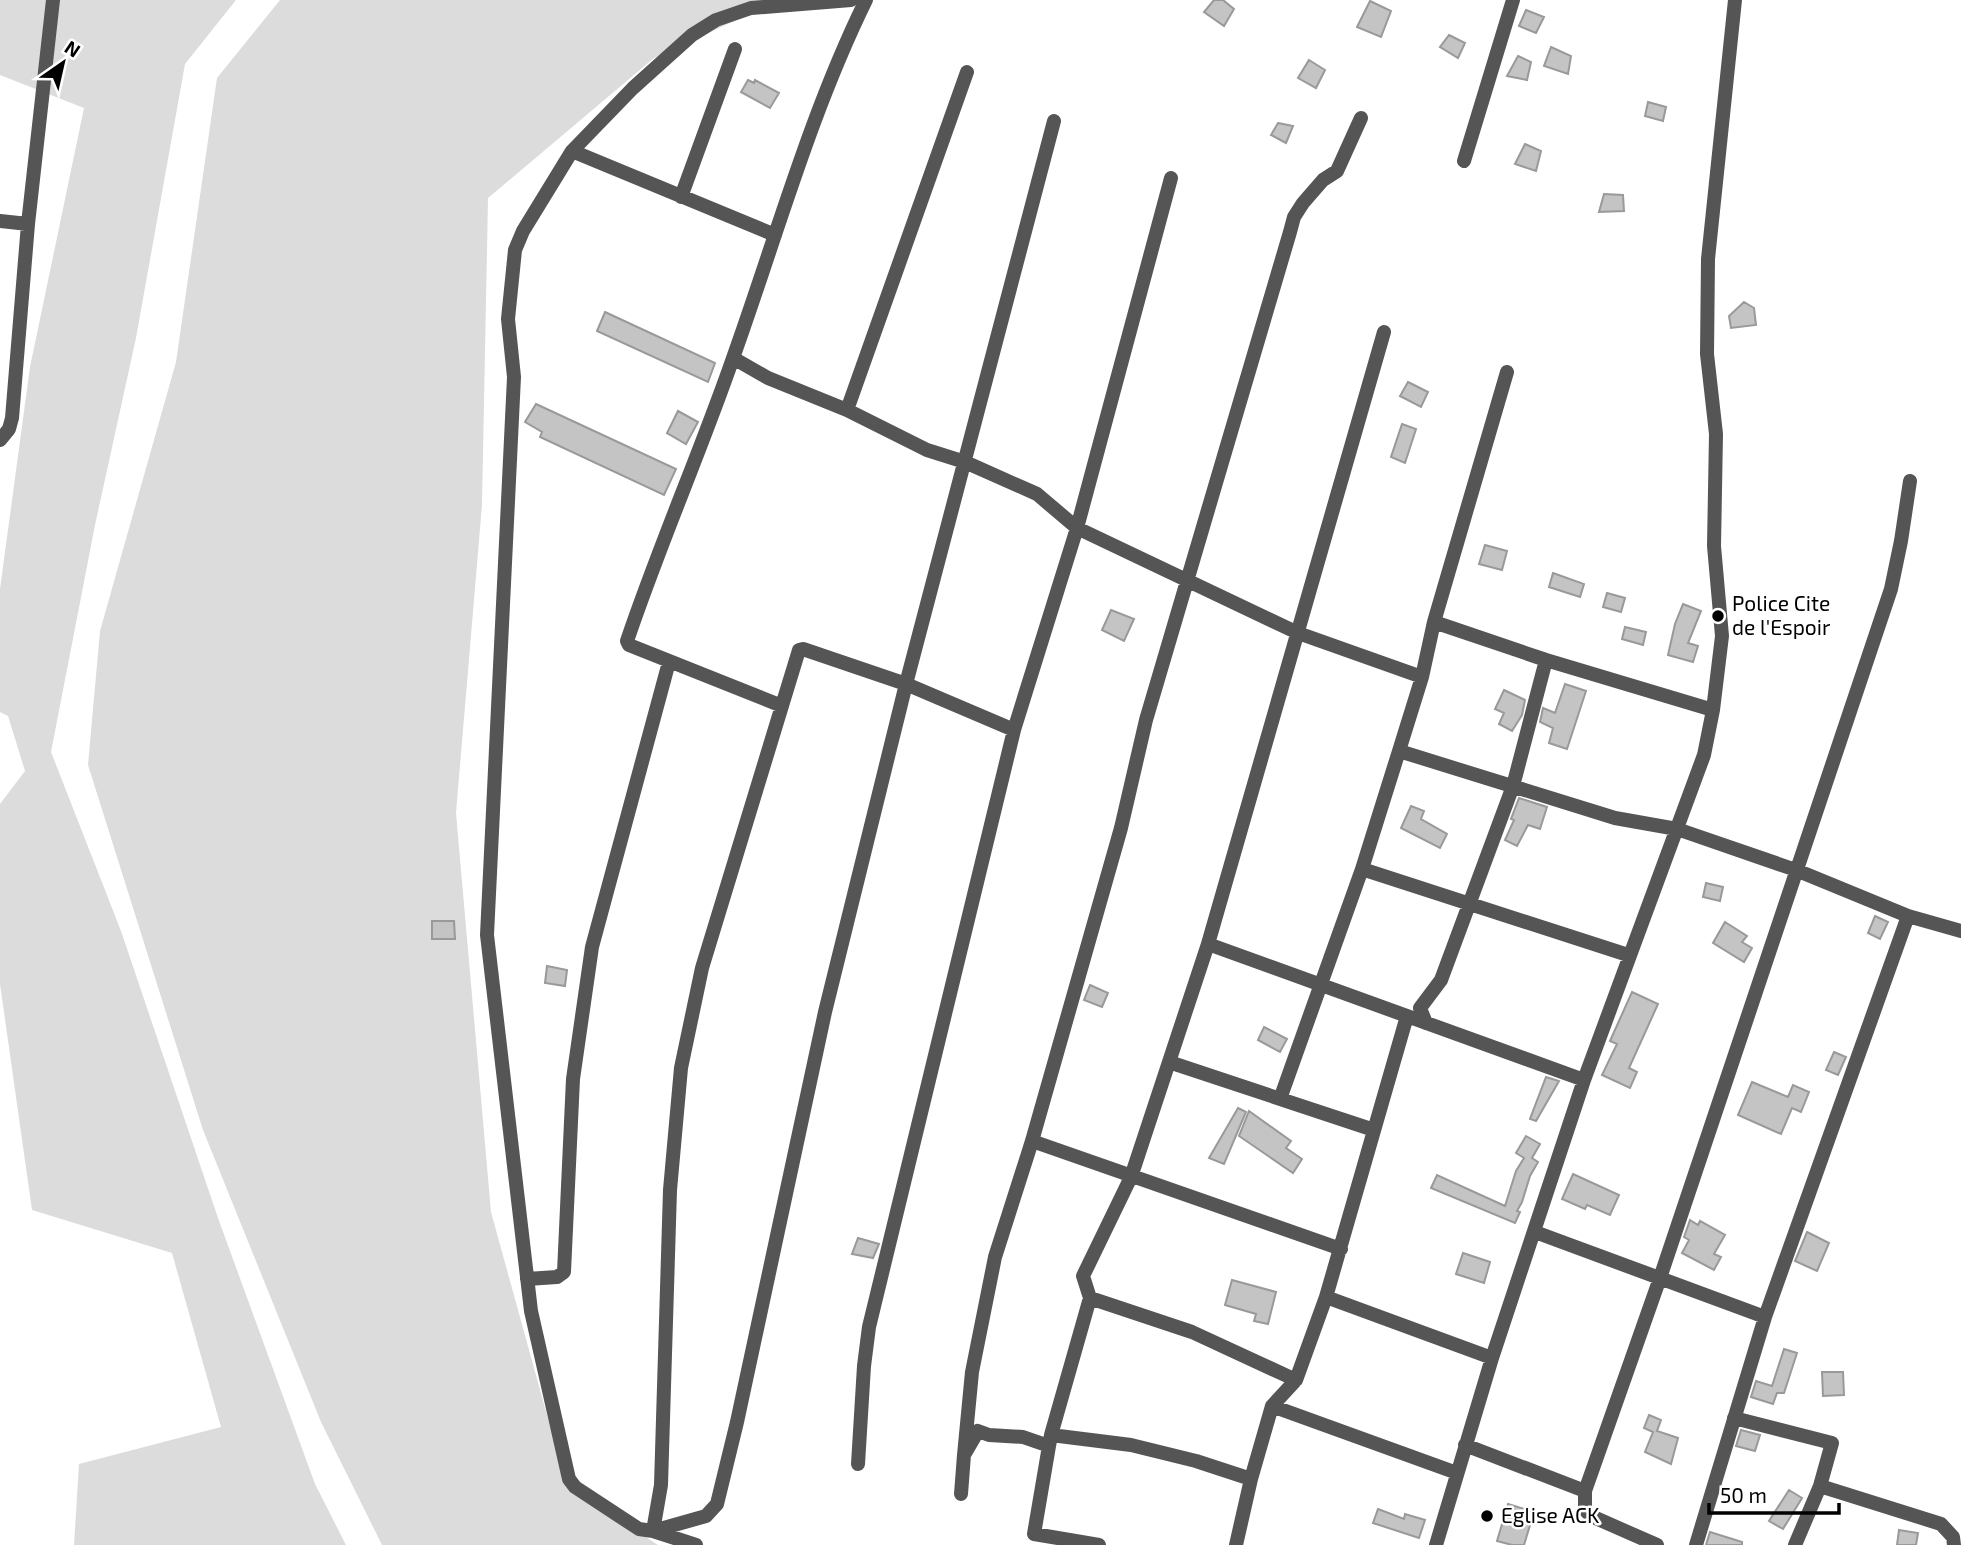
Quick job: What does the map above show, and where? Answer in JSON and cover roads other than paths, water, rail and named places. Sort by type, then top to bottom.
[{"type":"street","points":[[0,440],[9,429],[12,418],[28,224],[53,0]]},
{"type":"street","points":[[696,1545],[653,1531],[639,1530],[575,1487],[569,1479],[531,1311],[487,934],[514,377],[508,319],[518,240],[572,150],[634,88],[692,35],[716,20],[751,8],[851,0]]},
{"type":"street","points":[[782,706],[629,645],[627,641],[733,358],[840,56],[866,0]]},
{"type":"street","points":[[1464,161],[1513,0]]},
{"type":"street","points":[[1436,1545],[1492,1358],[1584,1080],[1704,755],[1713,710],[1722,636],[1714,546],[1716,434],[1707,354],[1708,259],[1735,0]]},
{"type":"street","points":[[681,197],[735,49]]},
{"type":"street","points":[[847,411],[967,72]]},
{"type":"street","points":[[961,1494],[972,1372],[995,1257],[1032,1141],[1121,828],[1146,720],[1294,217],[1314,189],[1336,171],[1361,118]]},
{"type":"street","points":[[653,1531],[706,1516],[717,1504],[824,1012],[906,684],[1054,121]]},
{"type":"street","points":[[572,150],[775,235]]},
{"type":"street","points":[[858,1464],[869,1327],[1014,730],[1077,528],[1171,177]]},
{"type":"street","points":[[0,221],[28,224]]},
{"type":"street","points":[[1099,1545],[1034,1534],[1050,1441],[1090,1298],[1083,1276],[1131,1177],[1208,944],[1384,332]]},
{"type":"street","points":[[733,358],[768,378],[847,411],[927,450],[965,462],[1037,494],[1077,528],[1298,633],[1422,677]]},
{"type":"street","points":[[1280,1100],[1362,869],[1399,751],[1507,372]]},
{"type":"street","points":[[1657,1545],[1591,1516],[1585,1510],[1585,1491],[1660,1278],[1891,589],[1910,481]]},
{"type":"street","points":[[1434,622],[1546,660],[1713,710]]},
{"type":"street","points":[[653,1531],[661,1485],[670,1190],[681,1068],[702,968],[801,649],[906,684],[1014,730]]},
{"type":"street","points":[[1426,1023],[1420,1008],[1441,980],[1513,786],[1546,660]]},
{"type":"street","points":[[527,1279],[557,1277],[564,1272],[573,1079],[592,947],[670,662]]},
{"type":"street","points":[[1399,751],[1615,818],[1677,829],[1796,870],[1908,916],[1961,930]]},
{"type":"street","points":[[1362,869],[1628,955]]},
{"type":"street","points":[[1696,1545],[1765,1317],[1908,916]]},
{"type":"street","points":[[1208,944],[1584,1080]]},
{"type":"street","points":[[1236,1545],[1272,1406],[1296,1380],[1326,1297],[1406,1016]]},
{"type":"street","points":[[1169,1062],[1374,1130]]},
{"type":"street","points":[[1032,1141],[1341,1250]]},
{"type":"street","points":[[1535,1232],[1765,1317]]},
{"type":"street","points":[[1326,1297],[1492,1358]]},
{"type":"street","points":[[1090,1298],[1192,1332],[1296,1380]]},
{"type":"street","points":[[1272,1406],[1457,1473]]},
{"type":"street","points":[[1734,1418],[1832,1443],[1820,1486],[1795,1545]]},
{"type":"street","points":[[964,1455],[978,1432],[1050,1441],[1131,1446],[1196,1461],[1251,1479]]},
{"type":"street","points":[[1465,1445],[1585,1491]]},
{"type":"street","points":[[1820,1486],[1941,1524],[1954,1537],[1954,1545]]},
{"type":"place","name":"Police Cite de l'Espoir","points":[[1718,616]]},
{"type":"place","name":"Eglise ACK","points":[[1487,1516]]}]
